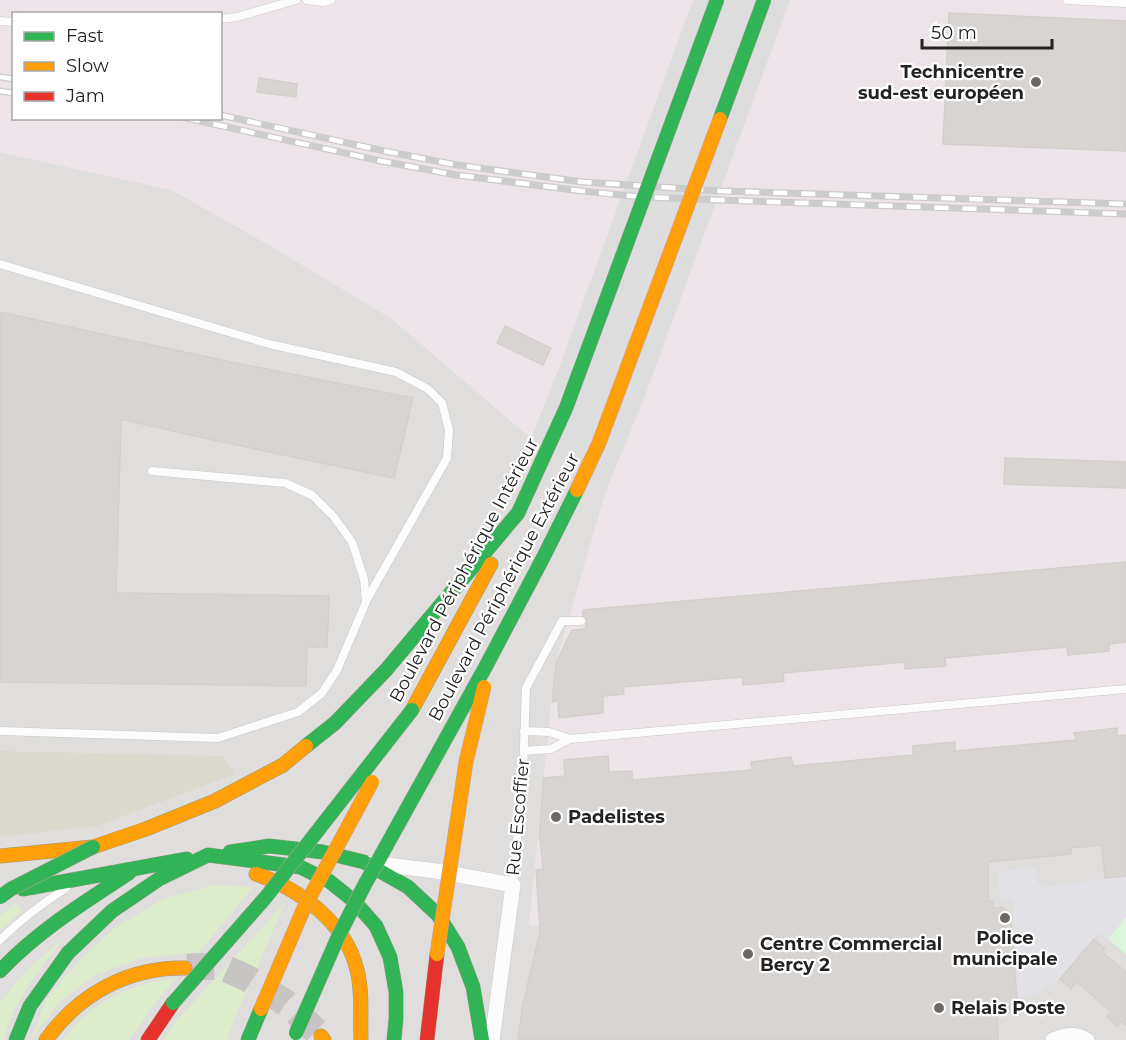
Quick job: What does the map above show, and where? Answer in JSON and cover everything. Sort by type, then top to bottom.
[{"type":"main road","name":"Boulevard Périphérique Intérieur","points":[[248,1040],[304,908],[518,513],[566,408],[717,0]]},
{"type":"main road","name":"Boulevard Périphérique Extérieur","points":[[295,1036],[338,937],[364,886],[530,585],[599,443],[764,0]]},
{"type":"main road","points":[[0,895],[93,847],[146,829],[215,801],[283,765],[335,723],[386,670],[518,513]]},
{"type":"main road","points":[[427,1040],[437,954],[466,762],[493,652]]},
{"type":"main road","points":[[148,1040],[173,1004],[266,897],[411,710]]},
{"type":"main road","points":[[0,895],[208,855],[269,846],[323,852],[364,862],[408,887],[438,915],[458,947],[474,987],[482,1040]]},
{"type":"main road","points":[[0,856],[93,847]]},
{"type":"main road","points":[[208,855],[281,884],[307,901],[332,924],[347,944],[357,968],[361,993],[360,1040]]},
{"type":"main road","points":[[16,1040],[30,1006],[68,952],[112,910],[159,879],[208,855],[300,867],[329,881],[354,901],[376,926],[390,957],[396,992],[394,1040]]},
{"type":"main road","points":[[0,971],[47,927],[137,868]]},
{"type":"main road","points":[[437,954],[444,1019]]},
{"type":"main road","points":[[46,1040],[63,1019],[91,994],[128,976],[160,968],[185,968]]},
{"type":"street","points":[[364,862],[436,871],[513,885]]},
{"type":"street","name":"Rue Escoffier","points":[[492,1040],[513,885]]},
{"type":"street","points":[[1053,1040],[1072,1035],[1087,1040]]},
{"type":"lane","points":[[222,19],[237,17],[296,0]]},
{"type":"lane","points":[[307,0],[323,3],[331,0]]},
{"type":"lane","points":[[1067,0],[1126,3]]},
{"type":"lane","points":[[0,264],[269,344],[396,372],[428,389],[442,403],[449,430],[447,459],[366,602],[337,670],[322,693],[298,712],[218,738],[0,730]]},
{"type":"lane","points":[[152,471],[285,483],[312,495],[334,517],[352,542],[364,579],[366,602]]},
{"type":"lane","name":"Rue Escoffier","points":[[513,885],[523,775],[526,688],[562,621],[581,621]]},
{"type":"lane","points":[[524,751],[551,749],[570,739],[1126,689]]},
{"type":"lane","points":[[524,731],[549,732],[570,739]]},
{"type":"lane","points":[[0,940],[44,903],[80,879]]},
{"type":"shaded area","points":[[0,0],[1126,0],[1126,813],[570,929],[529,925],[555,665],[606,491],[531,438],[391,318],[172,190],[0,152]]},
{"type":"shaded area","points":[[0,152],[172,190],[391,318],[531,438],[1126,558],[1126,1040],[0,1040]]},
{"type":"shaded area","points":[[0,751],[223,756],[235,774],[97,826],[0,837]]},
{"type":"shaded area","points":[[1035,867],[1037,882],[1042,887],[1126,876],[1126,917],[1108,939],[1099,933],[1060,979],[1035,995],[1017,999],[1013,899],[1001,899],[997,872]]},
{"type":"green space","points":[[214,885],[253,887],[199,952],[142,958],[97,974],[59,1002],[31,1040],[46,1000],[78,962],[113,929],[163,899]]},
{"type":"green space","points":[[285,903],[227,1040],[164,1040],[176,1021]]},
{"type":"green space","points":[[16,904],[22,911],[0,930],[0,915]]},
{"type":"green space","points":[[1126,917],[1126,954],[1108,939]]},
{"type":"green space","points":[[65,937],[28,985],[14,1011],[4,1040],[0,1040],[0,1002],[29,968]]},
{"type":"green space","points":[[176,978],[129,1040],[63,1040],[85,1015],[114,996],[140,985]]},
{"type":"pier","points":[[693,0],[790,0],[645,396],[606,491],[531,438],[560,365]]},
{"type":"building","name":"Technicentre sud-est européen","points":[[949,13],[1126,21],[1126,151],[943,144]]},
{"type":"building","points":[[259,78],[297,84],[296,97],[257,92]]},
{"type":"building","points":[[0,312],[226,361],[413,398],[394,478],[121,419],[116,593],[329,596],[327,647],[307,647],[306,686],[0,682]]},
{"type":"building","points":[[505,326],[551,348],[543,365],[497,343]]},
{"type":"building","points":[[1005,458],[1126,462],[1126,488],[1004,484]]},
{"type":"building","points":[[1126,562],[1126,642],[1109,644],[1109,651],[1068,655],[1067,647],[945,658],[946,666],[905,669],[905,662],[783,673],[784,681],[777,682],[743,685],[743,677],[623,687],[624,694],[603,696],[603,713],[559,718],[558,701],[552,702],[556,663],[572,630],[585,629],[587,620],[583,616],[583,610]]},
{"type":"building","points":[[1117,728],[1117,736],[1126,735],[1126,876],[1105,878],[1102,845],[1071,848],[1071,854],[988,862],[988,901],[993,901],[992,908],[1002,907],[1010,914],[1017,999],[1008,1013],[997,1009],[998,1040],[518,1040],[522,1009],[540,931],[536,870],[543,869],[539,838],[544,778],[565,776],[564,760],[608,756],[609,772],[632,771],[632,780],[752,770],[751,762],[791,757],[793,766],[913,755],[913,746],[955,742],[955,751],[1076,740],[1074,733]]},
{"type":"building","points":[[1094,939],[1105,949],[1102,952],[1126,972],[1126,1025],[1121,1021],[1117,1026],[1107,1017],[1111,1012],[1077,982],[1071,989],[1060,979]]},
{"type":"tunnel","points":[[187,967],[220,966],[247,978],[286,1003],[318,1033]]},
{"type":"railway","points":[[0,77],[12,79]]},
{"type":"railway","points":[[0,91],[12,93]]},
{"type":"railway","points":[[222,115],[457,165],[583,182],[722,191],[1126,204]]},
{"type":"railway","points":[[195,120],[456,175],[641,197],[1126,214]]},
{"type":"traffic: fast","points":[[518,513],[566,408],[717,0]]},
{"type":"traffic: fast","points":[[720,119],[764,0]]},
{"type":"traffic: fast","points":[[296,1033],[338,937],[364,886],[486,666],[577,490]]},
{"type":"traffic: fast","points":[[306,746],[335,723],[386,670],[518,513]]},
{"type":"traffic: fast","points":[[173,1003],[266,897],[412,710]]},
{"type":"traffic: fast","points":[[230,852],[269,846],[323,852],[364,862],[408,887],[438,915],[458,947],[473,987],[482,1040]]},
{"type":"traffic: fast","points":[[0,897],[11,889],[93,847]]},
{"type":"traffic: fast","points":[[16,1040],[30,1006],[68,953],[112,911],[159,879],[208,855],[300,867],[329,881],[354,901],[376,926],[390,957],[396,992],[394,1040]]},
{"type":"traffic: fast","points":[[23,889],[187,859]]},
{"type":"traffic: fast","points":[[0,971],[45,930],[129,873]]},
{"type":"traffic: fast","points":[[248,1040],[261,1009]]},
{"type":"traffic: slow","points":[[577,490],[599,443],[720,119]]},
{"type":"traffic: slow","points":[[412,710],[491,564]]},
{"type":"traffic: slow","points":[[437,954],[466,762],[484,687]]},
{"type":"traffic: slow","points":[[0,856],[93,847],[146,829],[215,801],[283,765],[306,746]]},
{"type":"traffic: slow","points":[[261,1009],[304,908],[372,782]]},
{"type":"traffic: slow","points":[[256,874],[289,889],[304,899],[319,910],[343,937],[359,979],[361,1040]]},
{"type":"traffic: slow","points":[[46,1040],[74,1009],[106,986],[144,972],[185,968]]},
{"type":"traffic: slow","points":[[321,1036],[324,1040]]},
{"type":"traffic: jam","points":[[427,1040],[437,954]]},
{"type":"traffic: jam","points":[[148,1040],[173,1003]]},
{"type":"place","name":"Technicentre sud-est européen","points":[[1036,82]]},
{"type":"place","name":"Padelistes","points":[[556,817]]},
{"type":"place","name":"Police municipale","points":[[1005,918]]},
{"type":"place","name":"Centre Commercial Bercy 2","points":[[748,954]]},
{"type":"place","name":"Relais Poste","points":[[939,1008]]}]
